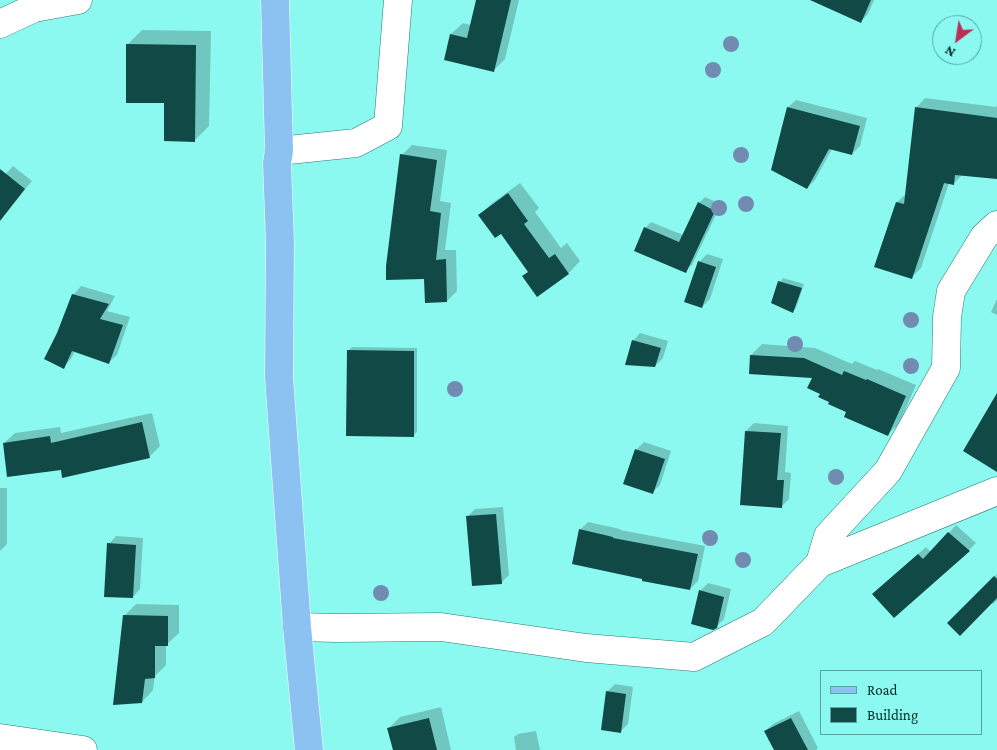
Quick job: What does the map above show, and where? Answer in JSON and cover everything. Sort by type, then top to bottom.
[{"type":"main road","points":[[275,0],[280,243],[279,377],[297,627],[310,750]]},
{"type":"street","points":[[2,16],[78,0]]},
{"type":"street","points":[[279,151],[356,143],[388,126],[398,0]]},
{"type":"street","points":[[820,563],[828,536],[888,471],[946,368],[947,317],[951,291],[984,236],[997,225]]},
{"type":"street","points":[[297,627],[440,627],[586,648],[694,657],[763,622],[820,563],[997,491]]},
{"type":"street","points":[[0,738],[83,750]]},
{"type":"building","points":[[476,0],[511,0],[494,72],[444,60],[450,34],[467,38]]},
{"type":"building","points":[[810,0],[871,0],[861,23]]},
{"type":"building","points":[[126,44],[196,45],[195,142],[164,141],[164,103],[126,103]]},
{"type":"building","points":[[787,107],[860,126],[852,155],[829,149],[807,189],[771,170]]},
{"type":"building","points":[[915,107],[997,118],[997,179],[955,175],[954,185],[944,183],[912,279],[874,267],[896,202],[904,204]]},
{"type":"building","points":[[400,154],[437,160],[430,211],[441,213],[436,260],[446,259],[447,302],[425,303],[424,279],[386,280],[386,266]]},
{"type":"building","points":[[0,169],[25,189],[0,221]]},
{"type":"building","points":[[508,193],[528,221],[524,224],[549,258],[555,254],[569,274],[537,297],[522,276],[528,272],[501,234],[495,238],[478,215]]},
{"type":"building","points":[[698,202],[715,211],[686,273],[634,251],[644,227],[679,242]]},
{"type":"building","points":[[698,261],[716,267],[702,308],[684,302]]},
{"type":"building","points":[[778,281],[802,288],[793,313],[771,303]]},
{"type":"building","points":[[72,294],[109,304],[100,319],[123,325],[109,364],[72,351],[64,369],[44,359],[57,333]]},
{"type":"building","points":[[632,340],[661,348],[655,367],[625,365]]},
{"type":"building","points":[[347,350],[414,351],[414,437],[346,436]]},
{"type":"building","points":[[750,355],[804,358],[842,375],[844,371],[906,396],[888,436],[844,417],[846,412],[828,404],[829,402],[818,397],[820,394],[807,388],[812,378],[749,374]]},
{"type":"building","points":[[997,393],[997,472],[963,451]]},
{"type":"building","points":[[142,422],[150,458],[62,478],[61,470],[7,477],[3,443],[50,436],[51,443]]},
{"type":"building","points":[[745,431],[781,433],[777,480],[784,480],[782,508],[740,505]]},
{"type":"building","points":[[635,449],[665,459],[653,494],[623,484]]},
{"type":"building","points":[[496,514],[502,584],[472,586],[466,516]]},
{"type":"building","points":[[579,529],[613,538],[698,554],[690,590],[642,581],[642,579],[572,564]]},
{"type":"building","points":[[948,532],[970,551],[894,618],[872,594],[918,554],[923,559]]},
{"type":"building","points":[[107,543],[136,545],[133,598],[104,597]]},
{"type":"building","points":[[994,576],[997,579],[997,598],[960,636],[947,623]]},
{"type":"building","points":[[699,590],[724,597],[717,628],[713,630],[691,624]]},
{"type":"building","points":[[123,615],[168,616],[168,646],[155,646],[155,678],[145,679],[142,703],[113,705]]},
{"type":"building","points":[[606,691],[626,694],[621,733],[601,730]]},
{"type":"building","points":[[429,718],[437,750],[393,750],[387,728]]},
{"type":"building","points":[[791,718],[808,750],[774,750],[764,731]]}]
